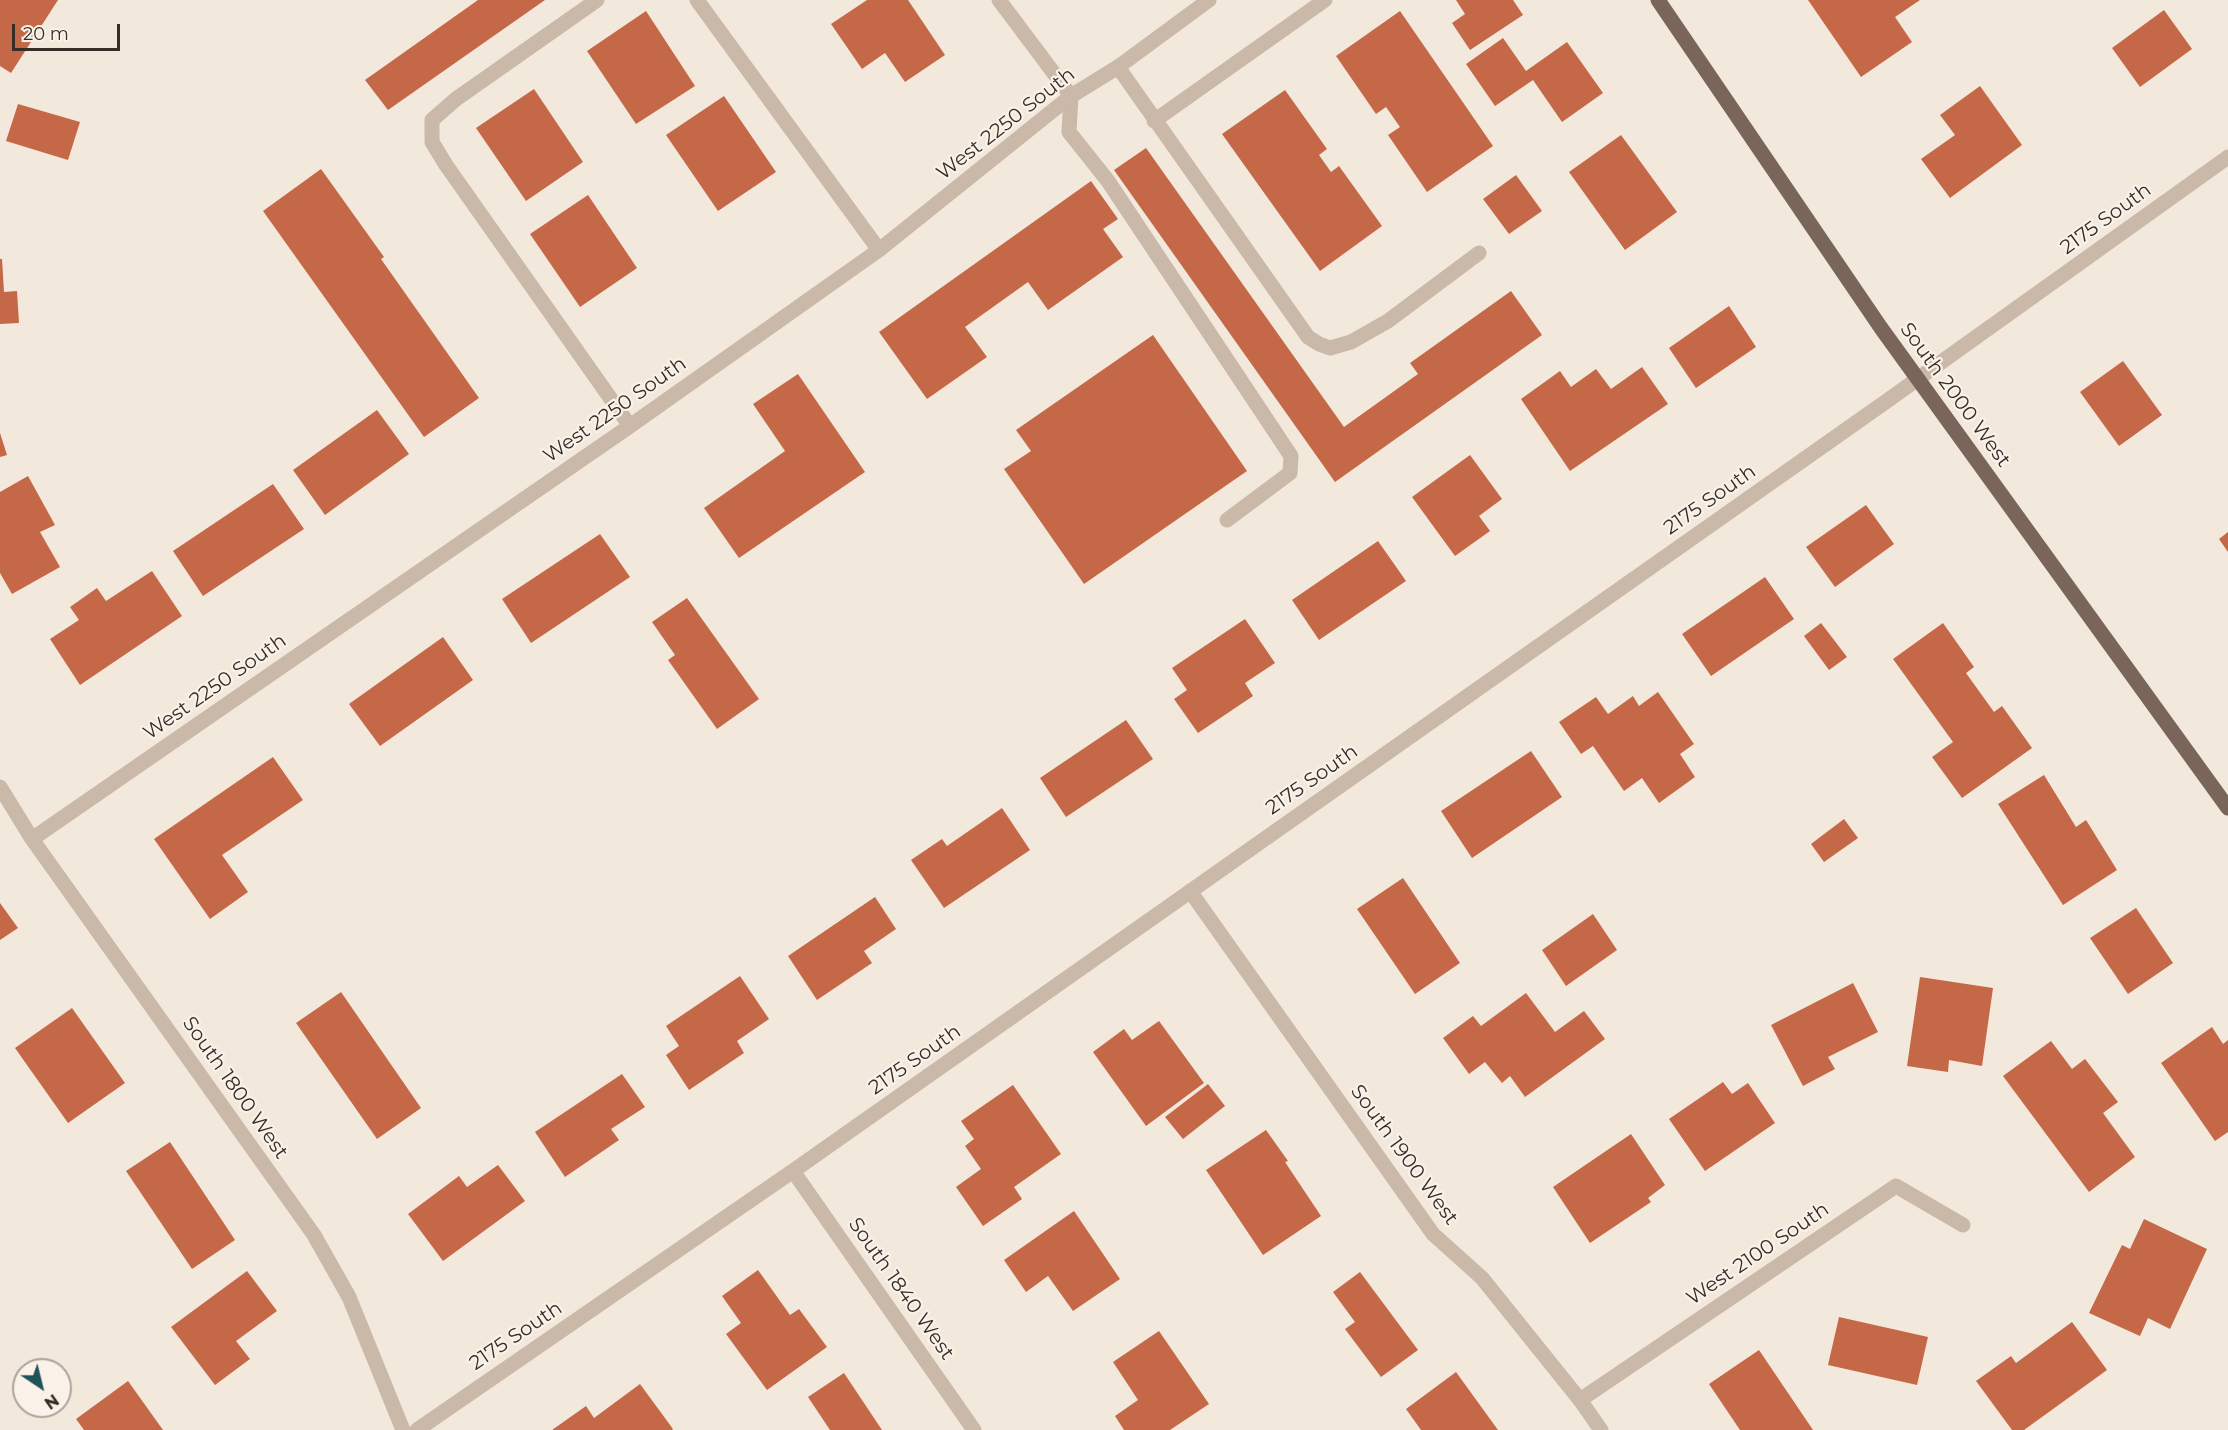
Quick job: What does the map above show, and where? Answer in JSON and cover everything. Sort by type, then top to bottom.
[{"type":"main road","name":"South 2000 West","points":[[1658,0],[1881,328],[2228,808]]},
{"type":"street","points":[[597,0],[456,99],[432,120],[432,141],[446,165],[630,426]]},
{"type":"street","points":[[697,0],[879,250]]},
{"type":"street","points":[[999,0],[1071,96],[1069,132],[1108,181],[1291,456],[1290,473],[1227,520]]},
{"type":"street","name":"West 2250 South","points":[[32,839],[630,426],[879,250],[1071,96],[1118,67],[1209,0]]},
{"type":"street","points":[[1155,121],[1325,0]]},
{"type":"street","points":[[1118,67],[1308,337],[1319,344],[1330,348],[1351,342],[1388,321],[1479,253]]},
{"type":"street","name":"2175 South","points":[[417,1430],[793,1171],[2228,158]]},
{"type":"street","name":"South 1800 West","points":[[0,787],[32,839],[314,1235],[349,1297],[403,1430]]},
{"type":"street","name":"South 1900 West","points":[[1190,891],[1433,1234],[1482,1278],[1580,1400],[1601,1430]]},
{"type":"street","name":"South 1840 West","points":[[793,1171],[974,1430]]},
{"type":"street","name":"West 2100 South","points":[[1580,1400],[1896,1186],[1963,1225]]},
{"type":"building","points":[[0,0],[58,0],[11,73],[0,66]]},
{"type":"building","points":[[478,0],[545,0],[388,110],[365,80]]},
{"type":"building","points":[[867,0],[908,0],[945,55],[905,82],[885,53],[862,69],[831,24]]},
{"type":"building","points":[[1456,0],[1513,0],[1523,15],[1470,50],[1452,23],[1465,14]]},
{"type":"building","points":[[1808,0],[1920,0],[1895,17],[1912,42],[1861,77]]},
{"type":"building","points":[[2164,10],[2192,49],[2140,87],[2112,48]]},
{"type":"building","points":[[646,11],[695,86],[636,124],[587,51]]},
{"type":"building","points":[[1400,11],[1493,146],[1427,192],[1388,135],[1400,127],[1386,107],[1376,114],[1336,56]]},
{"type":"building","points":[[1503,38],[1526,71],[1567,42],[1603,93],[1562,122],[1533,80],[1495,106],[1466,64]]},
{"type":"building","points":[[1980,86],[2022,145],[1950,198],[1921,159],[1955,135],[1940,115]]},
{"type":"building","points":[[534,89],[583,162],[526,201],[476,128]]},
{"type":"building","points":[[1285,90],[1327,149],[1319,155],[1331,172],[1339,166],[1382,226],[1320,271],[1222,134]]},
{"type":"building","points":[[724,96],[776,172],[718,211],[666,135]]},
{"type":"building","points":[[18,104],[80,122],[68,160],[6,141]]},
{"type":"building","points":[[1621,135],[1677,212],[1625,250],[1569,172]]},
{"type":"building","points":[[1146,148],[1344,427],[1418,374],[1410,363],[1511,291],[1542,335],[1335,482],[1114,170]]},
{"type":"building","points":[[321,169],[384,257],[381,259],[479,398],[424,437],[263,211]]},
{"type":"building","points":[[1516,175],[1542,211],[1509,234],[1483,199]]},
{"type":"building","points":[[1091,181],[1118,219],[1103,229],[1123,257],[1048,310],[1028,282],[965,327],[987,357],[927,399],[879,332]]},
{"type":"building","points":[[588,195],[637,268],[580,307],[530,234]]},
{"type":"building","points":[[0,259],[2,259],[4,292],[17,291],[19,323],[0,324]]},
{"type":"building","points":[[1729,306],[1756,347],[1696,388],[1669,348]]},
{"type":"building","points":[[1153,335],[1247,471],[1084,584],[1004,469],[1031,451],[1016,430]]},
{"type":"building","points":[[2123,361],[2162,415],[2119,446],[2080,392]]},
{"type":"building","points":[[1642,367],[1668,404],[1570,471],[1521,399],[1560,371],[1571,387],[1596,369],[1611,389]]},
{"type":"building","points":[[798,374],[865,472],[739,558],[704,508],[785,451],[753,404]]},
{"type":"building","points":[[377,410],[409,454],[325,515],[293,470]]},
{"type":"building","points":[[0,433],[7,455],[0,457]]},
{"type":"building","points":[[1470,455],[1502,499],[1479,516],[1490,531],[1455,556],[1412,497]]},
{"type":"building","points":[[28,476],[55,525],[40,532],[60,567],[12,594],[0,573],[0,492]]},
{"type":"building","points":[[273,484],[304,529],[203,596],[173,551]]},
{"type":"building","points":[[1866,505],[1894,544],[1835,587],[1806,547]]},
{"type":"building","points":[[2228,532],[2228,552],[2219,539]]},
{"type":"building","points":[[600,534],[630,577],[531,643],[502,599]]},
{"type":"building","points":[[1378,541],[1406,581],[1319,640],[1292,600]]},
{"type":"building","points":[[152,571],[182,616],[80,685],[50,639],[79,620],[70,607],[97,588],[106,601]]},
{"type":"building","points":[[1765,577],[1794,619],[1711,676],[1682,634]]},
{"type":"building","points":[[687,598],[759,699],[717,729],[668,660],[675,655],[652,622]]},
{"type":"building","points":[[1245,619],[1275,663],[1245,683],[1253,696],[1198,733],[1174,699],[1187,690],[1172,668]]},
{"type":"building","points":[[1821,623],[1847,657],[1829,670],[1804,636]]},
{"type":"building","points":[[1943,623],[1974,667],[1966,673],[1994,712],[2002,706],[2032,748],[1962,798],[1932,757],[1953,742],[1893,659]]},
{"type":"building","points":[[443,637],[473,680],[380,746],[349,704]]},
{"type":"building","points":[[1658,692],[1694,744],[1680,754],[1695,777],[1659,803],[1642,778],[1624,791],[1593,746],[1581,754],[1559,722],[1596,697],[1608,714],[1633,696],[1639,706]]},
{"type":"building","points":[[1126,720],[1153,759],[1066,817],[1040,778]]},
{"type":"building","points":[[1531,751],[1562,797],[1472,858],[1441,811]]},
{"type":"building","points":[[273,757],[303,800],[222,855],[248,892],[210,919],[154,839]]},
{"type":"building","points":[[2044,775],[2076,827],[2086,820],[2117,870],[2063,905],[1998,804]]},
{"type":"building","points":[[1002,808],[1030,850],[944,908],[911,860],[942,839],[947,846]]},
{"type":"building","points":[[1844,819],[1858,838],[1824,862],[1811,844]]},
{"type":"building","points":[[1403,878],[1460,963],[1415,994],[1357,909]]},
{"type":"building","points":[[875,897],[896,929],[864,951],[872,963],[817,1000],[788,956]]},
{"type":"building","points":[[0,903],[18,928],[0,940]]},
{"type":"building","points":[[2136,908],[2173,963],[2128,994],[2090,938]]},
{"type":"building","points":[[1593,914],[1617,950],[1566,986],[1542,950]]},
{"type":"building","points":[[740,976],[769,1019],[737,1041],[744,1053],[689,1090],[666,1055],[679,1046],[666,1026]]},
{"type":"building","points":[[1920,977],[1993,988],[1982,1066],[1949,1060],[1948,1072],[1907,1066]]},
{"type":"building","points":[[1853,983],[1878,1032],[1828,1057],[1835,1069],[1803,1086],[1771,1025]]},
{"type":"building","points":[[341,992],[421,1108],[377,1139],[296,1023]]},
{"type":"building","points":[[1526,993],[1555,1032],[1584,1011],[1605,1039],[1525,1097],[1510,1076],[1502,1083],[1485,1062],[1469,1074],[1443,1038],[1473,1016],[1481,1026]]},
{"type":"building","points":[[72,1008],[125,1083],[68,1123],[15,1048]]},
{"type":"building","points":[[1159,1021],[1204,1083],[1146,1126],[1093,1052],[1124,1029],[1132,1040]]},
{"type":"building","points":[[2212,1027],[2223,1044],[2228,1040],[2228,1132],[2215,1141],[2161,1063]]},
{"type":"building","points":[[2051,1041],[2072,1069],[2085,1059],[2118,1102],[2103,1113],[2135,1157],[2089,1192],[2003,1076]]},
{"type":"building","points":[[622,1074],[645,1107],[611,1129],[619,1140],[565,1177],[535,1132]]},
{"type":"building","points":[[1723,1082],[1732,1094],[1748,1083],[1775,1123],[1705,1171],[1669,1119]]},
{"type":"building","points":[[1208,1084],[1225,1106],[1183,1139],[1165,1117]]},
{"type":"building","points":[[1013,1085],[1061,1154],[1014,1187],[1022,1199],[983,1226],[956,1187],[981,1169],[965,1146],[974,1139],[961,1121]]},
{"type":"building","points":[[1266,1130],[1288,1161],[1285,1162],[1321,1216],[1263,1255],[1206,1170]]},
{"type":"building","points":[[1631,1134],[1665,1185],[1648,1198],[1651,1202],[1590,1243],[1553,1187]]},
{"type":"building","points":[[170,1142],[235,1240],[192,1269],[126,1171]]},
{"type":"building","points":[[498,1165],[525,1201],[443,1261],[408,1214],[459,1176],[467,1187]]},
{"type":"building","points":[[1074,1211],[1120,1279],[1073,1311],[1048,1276],[1026,1292],[1004,1260]]},
{"type":"building","points":[[2144,1219],[2207,1249],[2170,1329],[2148,1318],[2140,1336],[2089,1313],[2122,1245],[2130,1249]]},
{"type":"building","points":[[758,1270],[790,1315],[799,1309],[827,1347],[767,1390],[726,1334],[741,1323],[722,1296]]},
{"type":"building","points":[[247,1271],[277,1311],[236,1341],[250,1359],[215,1385],[171,1327]]},
{"type":"building","points":[[1360,1272],[1418,1350],[1381,1377],[1345,1329],[1355,1322],[1333,1292]]},
{"type":"building","points":[[1839,1317],[1928,1337],[1917,1385],[1828,1365]]},
{"type":"building","points":[[2072,1322],[2107,1370],[2024,1430],[2012,1430],[1976,1381],[2011,1356],[2016,1363]]},
{"type":"building","points":[[1159,1331],[1209,1404],[1170,1430],[1124,1430],[1115,1416],[1138,1400],[1113,1362]]},
{"type":"building","points":[[1759,1350],[1813,1430],[1740,1430],[1709,1384]]},
{"type":"building","points":[[1456,1372],[1498,1430],[1421,1430],[1406,1409]]},
{"type":"building","points":[[844,1373],[882,1430],[830,1430],[808,1397]]},
{"type":"building","points":[[128,1381],[163,1430],[84,1430],[76,1419]]},
{"type":"building","points":[[640,1384],[672,1430],[552,1430],[586,1406],[594,1418]]}]
